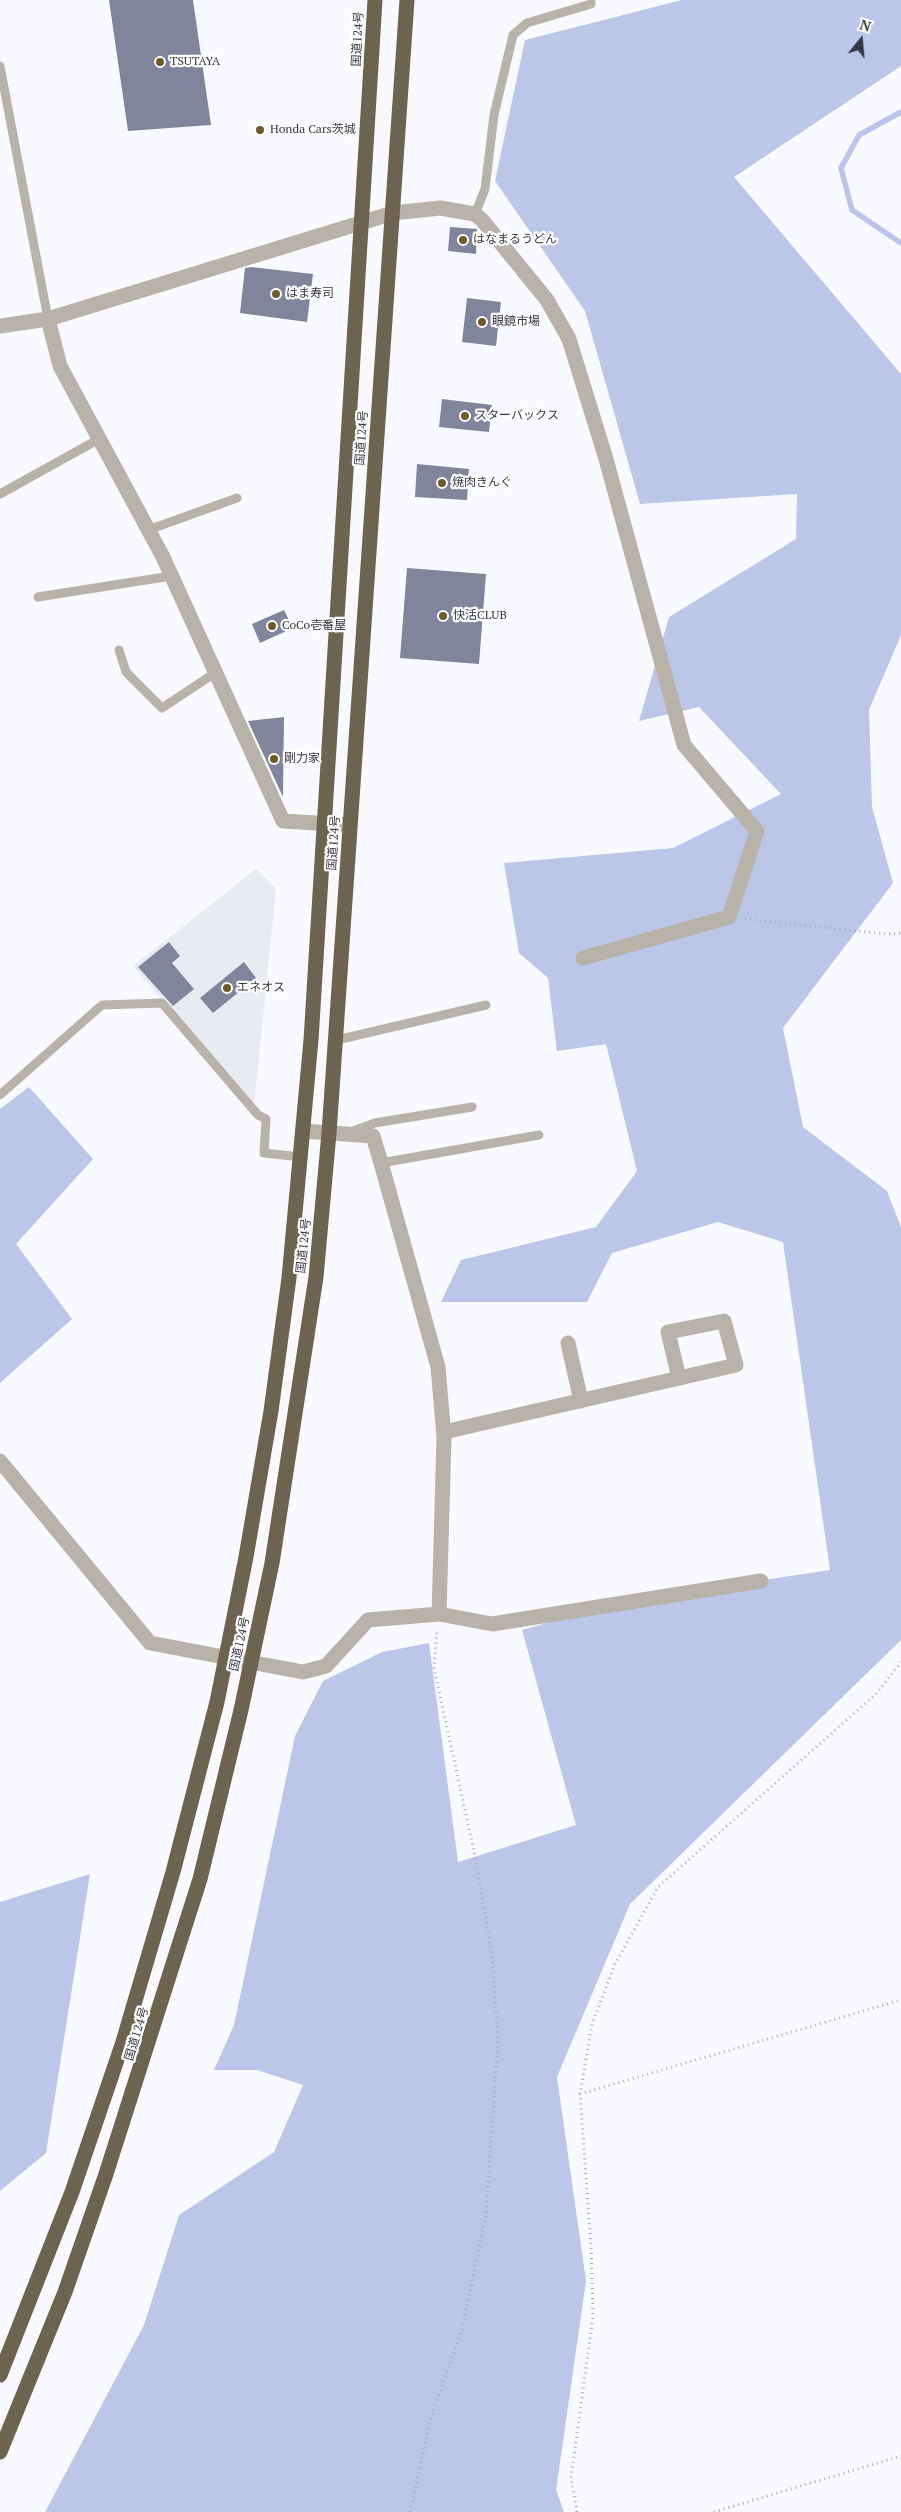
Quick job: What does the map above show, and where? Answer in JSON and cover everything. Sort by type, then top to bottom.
[{"type":"highway","name":"国道124号","points":[[0,2375],[72,2192],[122,2045],[174,1872],[217,1702],[246,1557],[271,1411],[289,1278],[303,1131],[324,824],[349,405],[363,221],[375,0]]},
{"type":"highway","name":"国道124号","points":[[0,2452],[65,2292],[106,2174],[200,1879],[241,1710],[274,1554],[316,1277],[337,1040],[407,0]]},
{"type":"street","points":[[0,326],[48,319],[393,213],[440,208],[475,214],[482,220],[547,300],[570,339],[606,459],[684,745],[757,831],[729,918],[583,958]]},
{"type":"street","points":[[48,319],[60,366],[172,576],[283,821],[350,825]]},
{"type":"street","points":[[303,1131],[373,1136],[438,1367],[444,1432],[439,1614]]},
{"type":"street","points":[[444,1432],[736,1365],[724,1321],[668,1332],[679,1378]]},
{"type":"street","points":[[568,1343],[581,1401]]},
{"type":"street","points":[[0,1462],[150,1642],[303,1672],[326,1666],[368,1620],[439,1614],[492,1624],[761,1581]]},
{"type":"lane","points":[[475,214],[485,189],[494,115],[513,35],[527,23],[591,4],[591,0]]},
{"type":"lane","points":[[0,66],[48,319]]},
{"type":"lane","points":[[0,494],[99,439]]},
{"type":"lane","points":[[148,530],[237,498]]},
{"type":"lane","points":[[38,597],[172,576]]},
{"type":"lane","points":[[119,650],[126,672],[162,708],[215,673]]},
{"type":"lane","points":[[0,1094],[102,1005],[162,1003],[258,1115],[266,1119],[264,1153],[301,1158]]},
{"type":"lane","points":[[337,1040],[486,1005]]},
{"type":"lane","points":[[348,1133],[375,1123],[472,1107]]},
{"type":"lane","points":[[380,1163],[539,1135]]},
{"type":"path","points":[[729,918],[887,934],[901,933]]},
{"type":"path","points":[[410,2512],[430,2421],[462,2329],[486,2215],[498,2041],[492,1955],[474,1851],[434,1668],[439,1614]]},
{"type":"path","points":[[577,2512],[571,2478],[592,2316],[591,2246],[580,2094],[592,2024],[615,1964],[658,1887],[876,1694],[901,1662]]},
{"type":"path","points":[[580,2094],[901,2000]]},
{"type":"path","points":[[714,2512],[901,2456]]},
{"type":"shaded area","points":[[682,0],[901,0],[901,66],[734,177],[901,374],[901,635],[869,710],[872,807],[893,883],[783,1028],[803,1127],[887,1191],[901,1227],[901,1640],[630,1904],[557,2077],[586,2281],[556,2490],[564,2512],[45,2512],[144,2325],[179,2215],[274,2152],[303,2085],[257,2070],[214,2070],[234,2025],[295,1736],[323,1681],[382,1652],[429,1643],[458,1862],[576,1825],[522,1630],[624,1601],[830,1570],[783,1242],[718,1222],[612,1253],[587,1302],[441,1302],[461,1260],[596,1227],[637,1171],[606,1044],[557,1051],[548,978],[519,953],[504,863],[673,848],[781,794],[699,707],[639,721],[669,617],[796,539],[797,494],[640,504],[585,311],[495,181],[525,40]]},
{"type":"shaded area","points":[[256,869],[276,889],[254,1106],[133,966]]},
{"type":"shaded area","points":[[29,1087],[93,1159],[16,1244],[72,1319],[0,1383],[0,1109]]},
{"type":"shaded area","points":[[90,1874],[46,2153],[0,2191],[0,1902]]},
{"type":"building","name":"TSUTAYA","points":[[109,0],[193,0],[211,125],[128,131]]},
{"type":"building","name":"はなまるうどん","points":[[450,227],[477,229],[476,254],[448,251]]},
{"type":"building","name":"はま寿司","points":[[251,267],[313,274],[307,322],[240,313],[245,268]]},
{"type":"building","name":"眼鏡市場","points":[[467,298],[501,302],[496,346],[462,342]]},
{"type":"building","name":"スターバックス","points":[[442,399],[492,405],[489,432],[439,427]]},
{"type":"building","name":"焼肉きんぐ","points":[[417,464],[469,469],[467,500],[415,497]]},
{"type":"building","name":"快活CLUB","points":[[407,568],[486,574],[479,664],[400,658]]},
{"type":"building","name":"CoCo壱番屋","points":[[284,610],[293,628],[260,643],[252,624]]},
{"type":"building","name":"剛力家","points":[[284,717],[283,797],[248,721]]},
{"type":"building","points":[[169,942],[180,956],[172,963],[194,989],[173,1006],[138,967]]},
{"type":"building","points":[[244,962],[256,978],[213,1013],[200,998]]},
{"type":"waterway","points":[[901,112],[859,135],[841,168],[852,210],[901,243]]},
{"type":"place","name":"TSUTAYA","points":[[160,62]]},
{"type":"place","name":"Honda Cars茨城","points":[[260,130]]},
{"type":"place","name":"はなまるうどん","points":[[463,240]]},
{"type":"place","name":"はま寿司","points":[[276,294]]},
{"type":"place","name":"眼鏡市場","points":[[482,322]]},
{"type":"place","name":"スターバックス","points":[[465,416]]},
{"type":"place","name":"焼肉きんぐ","points":[[442,483]]},
{"type":"place","name":"快活CLUB","points":[[443,616]]},
{"type":"place","name":"CoCo壱番屋","points":[[272,626]]},
{"type":"place","name":"剛力家","points":[[274,759]]},
{"type":"place","name":"エネオス","points":[[227,988]]}]
